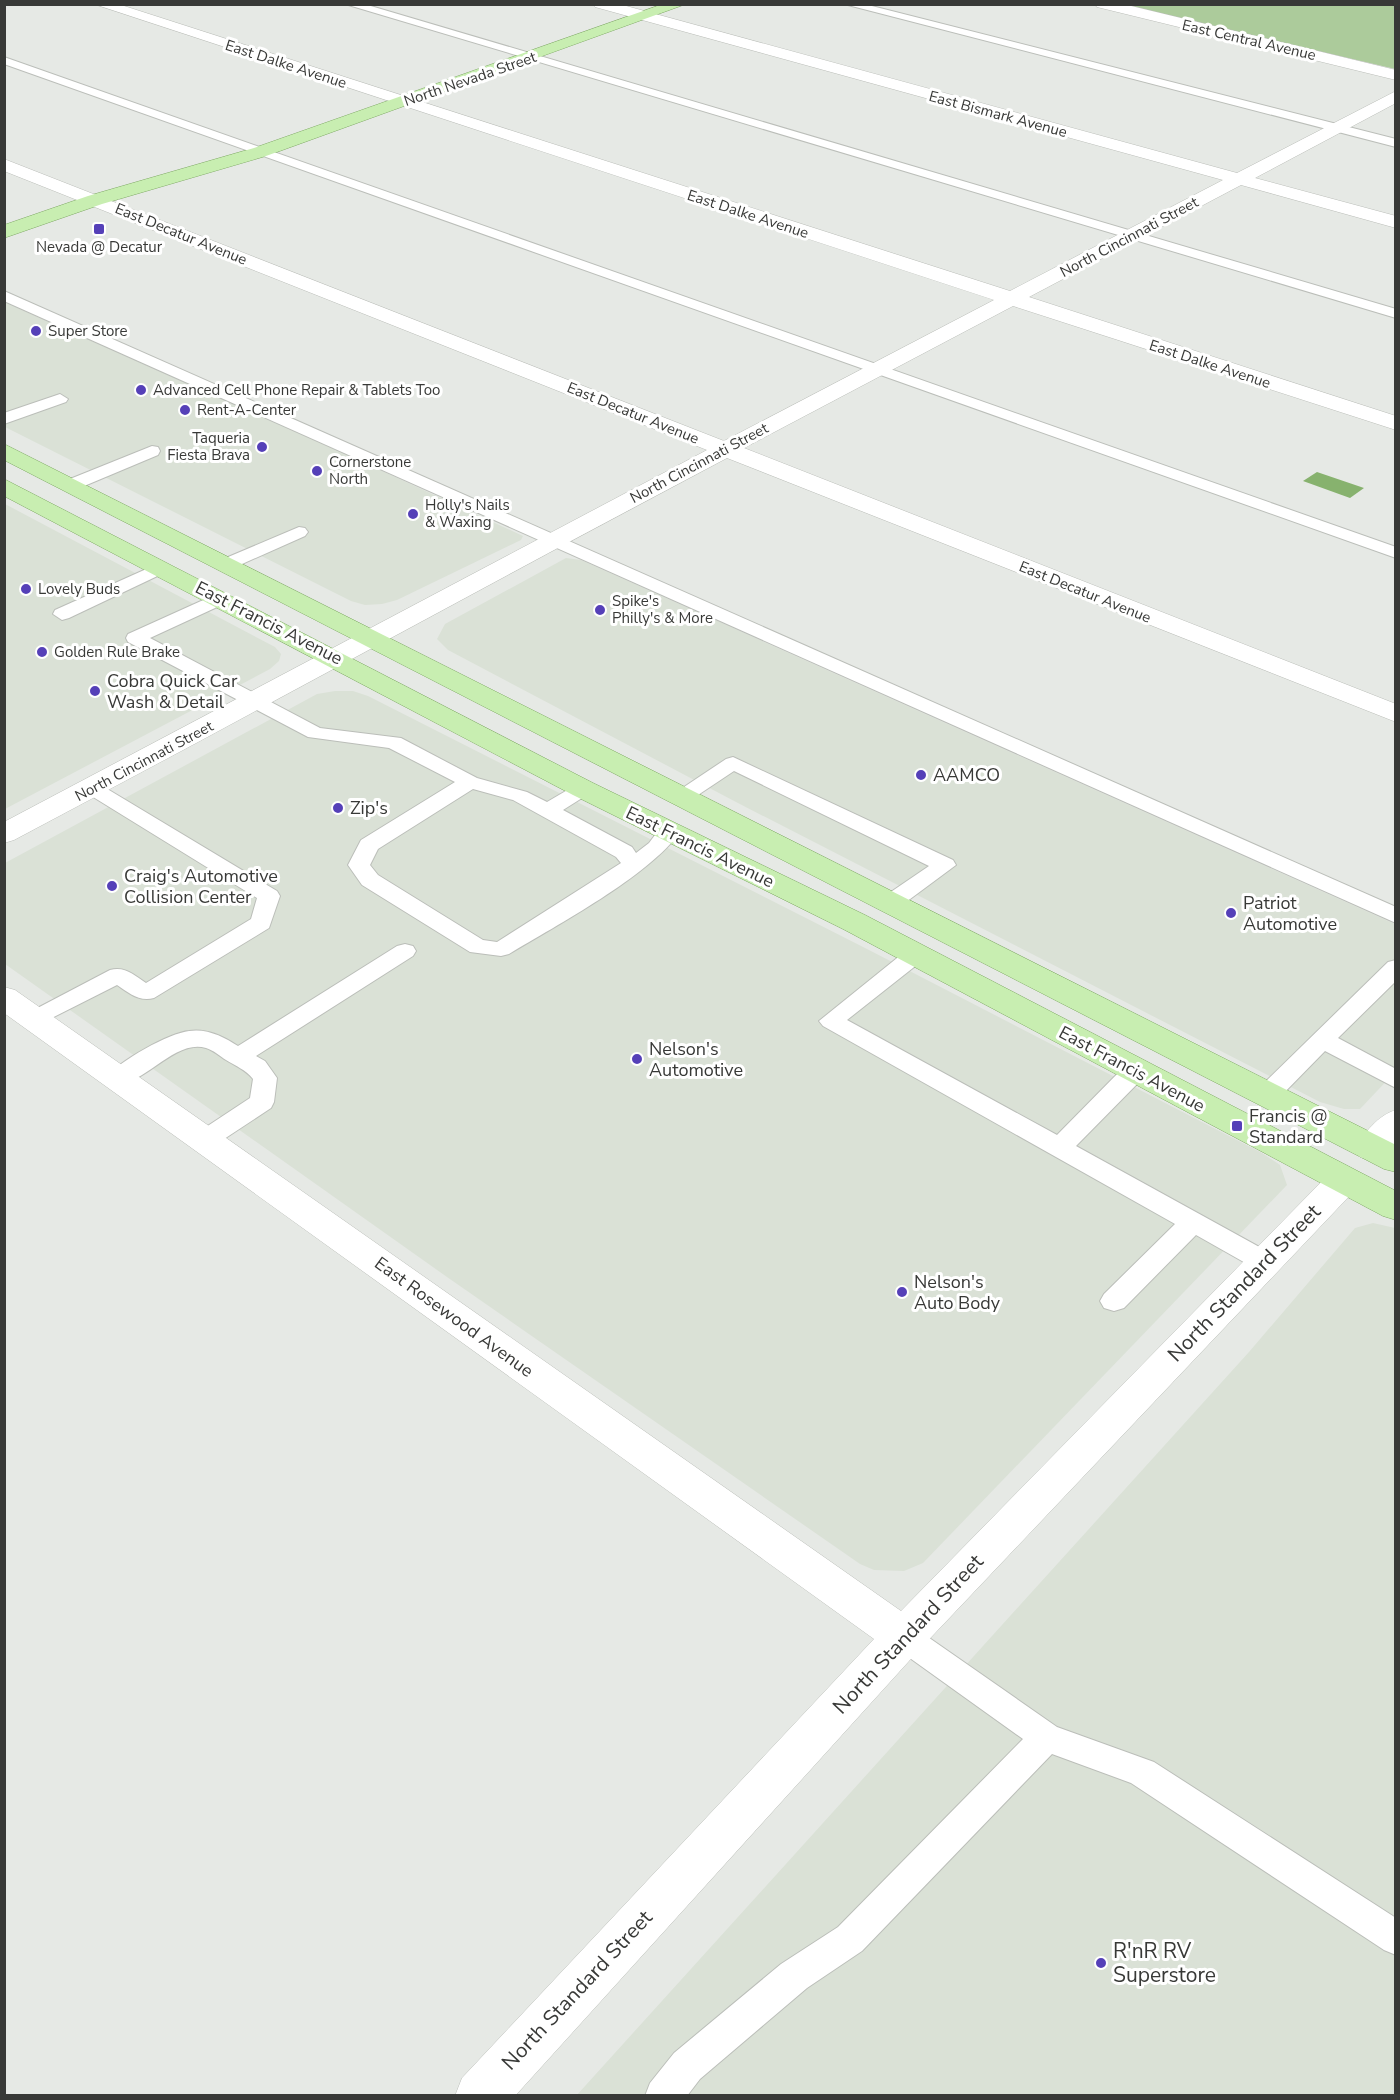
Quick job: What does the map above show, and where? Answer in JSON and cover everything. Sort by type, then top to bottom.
[{"type":"main road","name":"North Nevada Street","points":[[4,232],[95,210],[679,4]]},
{"type":"main road","name":"North Nevada Street","points":[[124,211],[171,193],[260,152]]},
{"type":"main road","name":"East Francis Avenue","points":[[4,451],[1384,1154]]},
{"type":"main road","name":"East Francis Avenue","points":[[4,486],[583,789],[915,955],[1395,1207]]},
{"type":"street","name":"East Dalke Avenue","points":[[101,4],[1395,423]]},
{"type":"street","name":"East Bismark Avenue","points":[[600,4],[1395,222]]},
{"type":"street","name":"East Central Avenue","points":[[1102,4],[1395,75]]},
{"type":"street","name":"North Cincinnati Street","points":[[4,834],[255,702],[724,449],[1395,96]]},
{"type":"street","name":"East Decatur Avenue","points":[[4,164],[95,210],[124,211],[1395,714]]},
{"type":"street","name":"East Rosewood Avenue","points":[[4,997],[120,1077],[904,1637]]},
{"type":"street","points":[[1384,1154],[1395,1122]]},
{"type":"street","name":"North Standard Street","points":[[480,2096],[904,1637],[1344,1180]]},
{"type":"lane","points":[[350,4],[1395,314]]},
{"type":"lane","points":[[849,4],[1395,143]]},
{"type":"lane","points":[[4,60],[1395,553]]},
{"type":"lane","points":[[4,295],[1395,916]]},
{"type":"lane","points":[[4,419],[60,399]]},
{"type":"lane","points":[[71,485],[152,451]]},
{"type":"lane","points":[[227,564],[299,532]]},
{"type":"lane","points":[[62,614],[162,567]]},
{"type":"lane","points":[[221,598],[135,638],[315,732],[394,742],[470,782],[520,796],[624,852],[633,864]]},
{"type":"lane","points":[[682,797],[733,763],[945,865],[890,903]]},
{"type":"lane","points":[[470,782],[369,844],[359,865],[370,880],[478,947],[501,949],[578,902],[657,848],[669,832]]},
{"type":"lane","points":[[36,1018],[118,975],[146,993],[261,923],[269,896],[92,788]]},
{"type":"lane","points":[[547,811],[583,789]]},
{"type":"lane","points":[[240,1056],[405,951]]},
{"type":"lane","points":[[915,955],[831,1022],[1265,1262]]},
{"type":"lane","points":[[1267,1095],[1395,966]]},
{"type":"lane","points":[[120,1077],[150,1057],[192,1038],[213,1041],[256,1067],[266,1078],[262,1102],[206,1139]]},
{"type":"lane","points":[[1323,1040],[1395,1080]]},
{"type":"lane","points":[[1059,1148],[1135,1071]]},
{"type":"lane","points":[[1114,1301],[1192,1223]]},
{"type":"lane","points":[[904,1637],[1003,1705],[1046,1738],[1142,1772],[1395,1938]]},
{"type":"lane","points":[[663,2096],[687,2066],[794,1976],[850,1939],[1046,1738]]},
{"type":"shaded area","points":[[1122,5],[1395,5],[1395,69]]},
{"type":"shaded area","points":[[4,302],[326,445],[523,536],[521,540],[397,600],[365,605],[351,601],[5,427]]},
{"type":"shaded area","points":[[1317,472],[1364,488],[1350,498],[1303,481]]},
{"type":"shaded area","points":[[5,504],[275,647],[281,654],[279,661],[270,669],[5,809]]},
{"type":"shaded area","points":[[566,558],[581,560],[1395,924],[1395,1072],[1360,1109],[1344,1109],[1320,1102],[736,802],[448,650],[437,639],[445,624]]},
{"type":"shaded area","points":[[353,691],[368,696],[867,949],[1262,1153],[1280,1165],[1287,1185],[923,1563],[904,1571],[874,1570],[860,1564],[447,1277],[5,964],[5,863],[317,694]]},
{"type":"shaded area","points":[[1373,1223],[1395,1228],[1395,2095],[576,2096],[1249,1352],[1355,1228]]},
{"type":"place","name":"Nevada @ Decatur","points":[[99,229]]},
{"type":"place","name":"Super Store","points":[[36,331]]},
{"type":"place","name":"Advanced Cell Phone Repair & Tablets Too","points":[[141,390]]},
{"type":"place","name":"Rent-A-Center","points":[[185,410]]},
{"type":"place","name":"Taqueria Fiesta Brava","points":[[262,447]]},
{"type":"place","name":"Cornerstone North","points":[[317,471]]},
{"type":"place","name":"Holly's Nails & Waxing","points":[[413,514]]},
{"type":"place","name":"Lovely Buds","points":[[26,589]]},
{"type":"place","name":"Spike's Philly's & More","points":[[600,610]]},
{"type":"place","name":"Golden Rule Brake","points":[[42,652]]},
{"type":"place","name":"Cobra Quick Car Wash & Detail","points":[[95,691]]},
{"type":"place","name":"AAMCO","points":[[921,775]]},
{"type":"place","name":"Zip's","points":[[338,808]]},
{"type":"place","name":"Craig's Automotive Collision Center","points":[[112,886]]},
{"type":"place","name":"Patriot Automotive","points":[[1231,913]]},
{"type":"place","name":"Nelson's Automotive","points":[[637,1059]]},
{"type":"place","name":"Francis @ Standard","points":[[1237,1126]]},
{"type":"place","name":"Nelson's Auto Body","points":[[902,1292]]},
{"type":"place","name":"R'nR RV Superstore","points":[[1101,1963]]}]
